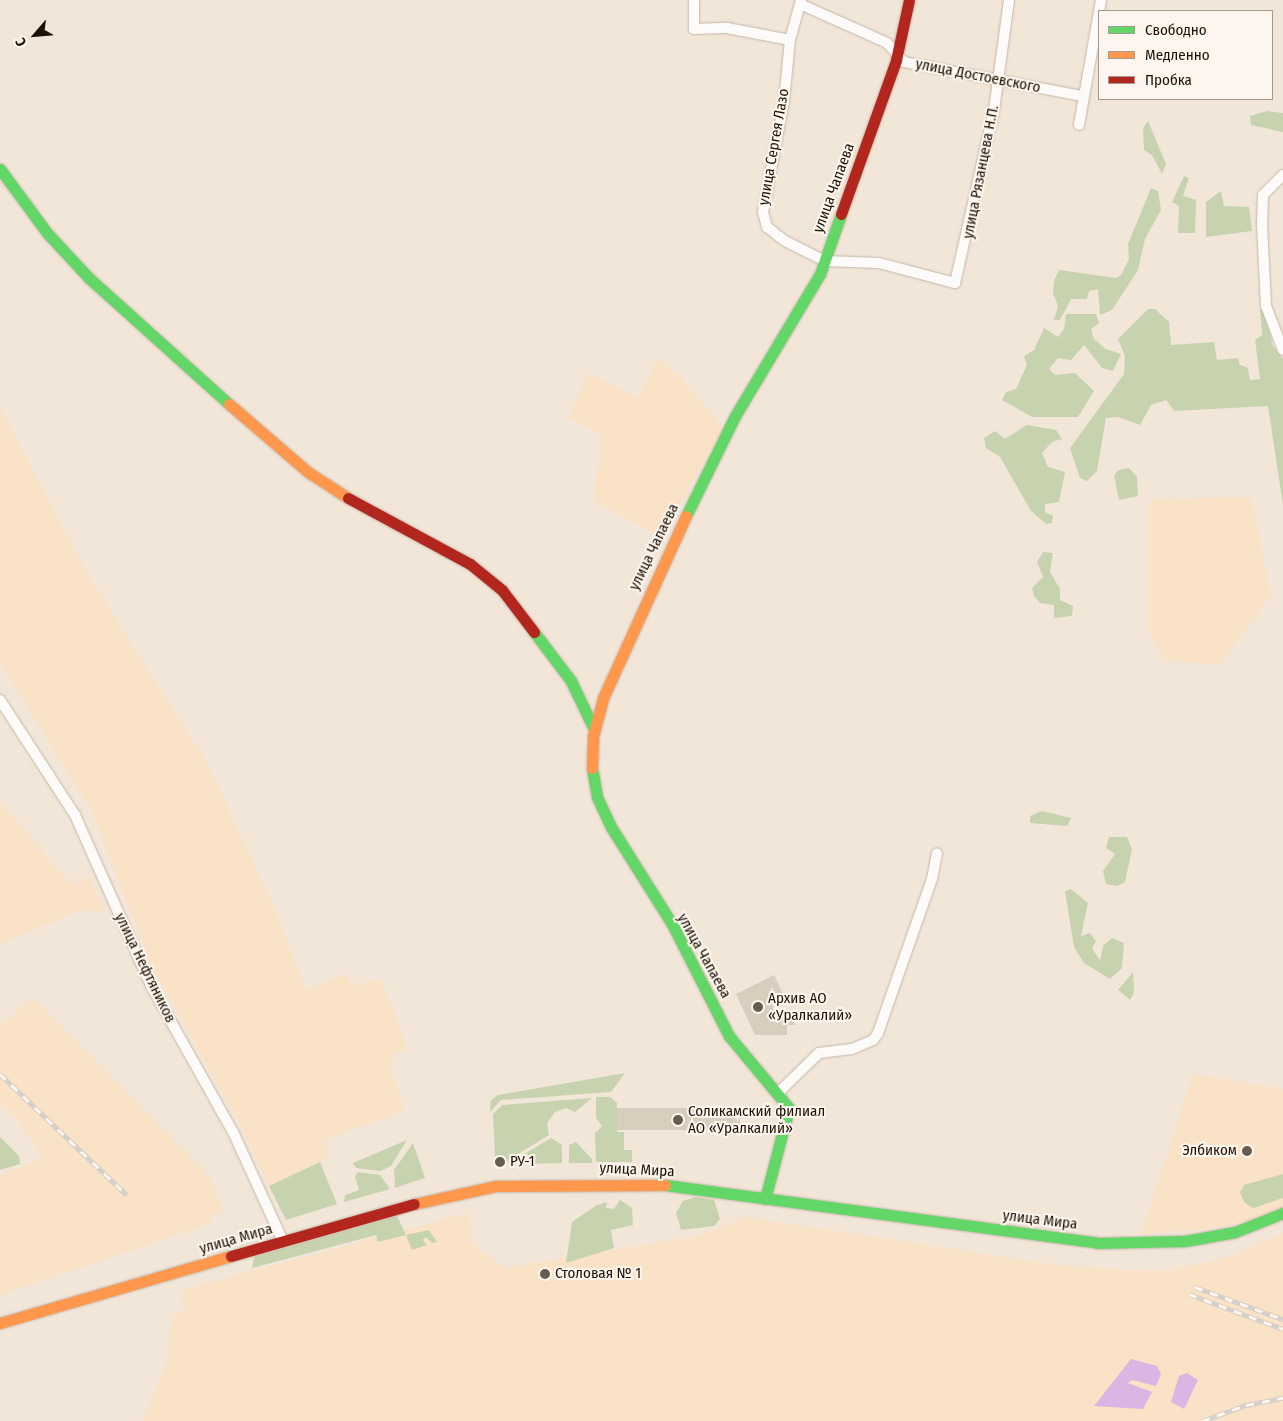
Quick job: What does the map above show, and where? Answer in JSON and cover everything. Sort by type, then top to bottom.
[{"type":"main road","name":"улица Чапаева","points":[[765,1199],[789,1117],[789,1108],[779,1092],[729,1036],[672,924],[646,888],[611,827],[597,797],[591,764],[594,729],[627,640],[735,416],[820,274],[897,54],[909,0]]},
{"type":"main road","points":[[0,168],[48,234],[89,278],[150,337],[308,472],[342,495],[462,560],[502,590],[571,681],[594,729]]},
{"type":"main road","name":"улица Мира","points":[[0,1323],[398,1207],[495,1186],[654,1185],[1097,1242],[1185,1241],[1234,1232],[1283,1214]]},
{"type":"street","points":[[694,0],[694,29],[736,29],[790,40]]},
{"type":"street","name":"улица Рязанцева Н.П.","points":[[825,261],[879,263],[955,283],[970,228],[1009,0]]},
{"type":"street","name":"улица Достоевского","points":[[800,2],[887,43],[904,62],[1082,96]]},
{"type":"street","name":"улица Сергея Лазо","points":[[800,2],[790,40],[784,101],[763,219],[773,234],[825,261]]},
{"type":"street","points":[[1078,125],[1098,15]]},
{"type":"street","points":[[1283,175],[1263,199],[1266,306],[1283,350]]},
{"type":"street","name":"улица Нефтяников","points":[[0,700],[75,815],[151,986],[233,1132],[283,1240]]},
{"type":"street","points":[[779,1092],[818,1053],[852,1049],[873,1040],[878,1033],[932,879],[937,853]]},
{"type":"shaded area","points":[[657,358],[679,375],[723,428],[661,537],[594,501],[601,435],[568,417],[589,373],[638,398]]},
{"type":"shaded area","points":[[0,407],[86,571],[207,763],[273,905],[306,990],[346,974],[352,986],[380,978],[401,1028],[406,1050],[395,1052],[392,1057],[395,1065],[390,1067],[405,1111],[322,1140],[330,1157],[269,1186],[240,1124],[152,967],[92,811],[0,663]]},
{"type":"shaded area","points":[[1251,497],[1271,595],[1220,665],[1164,660],[1149,633],[1149,500]]},
{"type":"shaded area","points":[[0,801],[72,885],[89,877],[105,911],[79,911],[0,944]]},
{"type":"shaded area","points":[[34,998],[212,1180],[223,1212],[209,1216],[211,1223],[0,1295],[0,1175],[44,1158],[18,1121],[0,1104],[0,1024]]},
{"type":"shaded area","points":[[1193,1074],[1283,1089],[1283,1209],[1265,1218],[1214,1228],[1141,1234]]},
{"type":"shaded area","points":[[468,1213],[473,1244],[505,1268],[699,1236],[745,1217],[1064,1266],[1150,1271],[1172,1270],[1228,1257],[1283,1233],[1283,1421],[142,1421],[167,1362],[172,1316],[183,1311],[181,1290]]},
{"type":"shaded area","points":[[1131,1359],[1157,1366],[1161,1374],[1156,1386],[1132,1380],[1128,1383],[1152,1392],[1143,1409],[1094,1406]]},
{"type":"shaded area","points":[[1187,1373],[1198,1380],[1184,1409],[1171,1402],[1179,1376]]},
{"type":"green space","points":[[1267,111],[1283,113],[1283,132],[1251,125],[1250,116]]},
{"type":"green space","points":[[1148,121],[1166,164],[1162,174],[1152,155],[1144,150],[1143,128]]},
{"type":"green space","points":[[1184,176],[1189,178],[1183,196],[1196,200],[1195,233],[1178,233],[1179,206],[1172,202]]},
{"type":"green space","points":[[1151,188],[1158,191],[1161,210],[1145,239],[1138,270],[1112,310],[1100,315],[1098,289],[1089,291],[1087,299],[1071,299],[1060,320],[1054,320],[1058,306],[1053,293],[1054,281],[1059,270],[1116,278],[1121,275],[1129,259],[1128,244]]},
{"type":"green space","points":[[1221,191],[1224,206],[1249,207],[1252,231],[1206,237],[1206,202]]},
{"type":"green space","points":[[1148,309],[1155,309],[1169,322],[1171,345],[1214,342],[1217,360],[1238,358],[1240,365],[1248,368],[1250,380],[1260,379],[1255,340],[1262,335],[1260,309],[1264,310],[1273,346],[1283,359],[1283,505],[1268,406],[1174,411],[1166,400],[1151,405],[1140,425],[1118,417],[1106,418],[1097,471],[1087,481],[1080,478],[1070,448],[1124,374],[1125,356],[1118,339]]},
{"type":"green space","points":[[1066,314],[1096,314],[1099,323],[1091,329],[1094,339],[1106,349],[1121,354],[1113,371],[1102,368],[1084,345],[1071,360],[1058,358],[1049,369],[1055,375],[1075,373],[1094,391],[1078,417],[1032,417],[1002,400],[1006,392],[1016,389],[1027,365],[1024,356],[1034,350],[1044,328],[1058,337],[1064,329]]},
{"type":"green space","points":[[1027,425],[1056,430],[1062,439],[1052,442],[1042,453],[1048,467],[1065,472],[1059,502],[1045,504],[1045,512],[1053,516],[1052,523],[1046,524],[1031,511],[1000,457],[986,448],[984,438],[995,431],[1005,439]]},
{"type":"green space","points":[[1129,468],[1137,477],[1138,496],[1119,500],[1114,476],[1118,470]]},
{"type":"green space","points":[[1043,552],[1053,553],[1050,572],[1060,589],[1060,600],[1073,606],[1072,616],[1054,618],[1054,605],[1040,603],[1034,596],[1032,588],[1043,577],[1037,562]]},
{"type":"green space","points":[[1042,811],[1071,818],[1067,826],[1030,823],[1030,816]]},
{"type":"green space","points":[[1109,837],[1127,837],[1132,849],[1125,882],[1117,886],[1106,884],[1103,871],[1115,854],[1106,848]]},
{"type":"green space","points":[[1071,889],[1088,903],[1081,936],[1090,933],[1096,941],[1092,948],[1100,961],[1103,946],[1112,938],[1124,943],[1122,968],[1110,979],[1084,963],[1074,947],[1065,891]]},
{"type":"green space","points":[[1133,972],[1134,993],[1130,1000],[1118,990]]},
{"type":"green space","points":[[625,1073],[611,1092],[501,1100],[490,1112],[491,1100],[498,1095]]},
{"type":"green space","points":[[596,1097],[610,1097],[617,1103],[617,1132],[624,1132],[624,1150],[632,1150],[632,1162],[596,1162],[595,1133],[602,1126],[596,1118]]},
{"type":"green space","points":[[592,1098],[575,1112],[566,1108],[555,1112],[547,1123],[549,1135],[508,1160],[508,1164],[504,1158],[495,1159],[493,1114],[502,1105]]},
{"type":"green space","points":[[0,1137],[19,1156],[20,1164],[0,1170]]},
{"type":"green space","points":[[551,1138],[562,1145],[562,1163],[516,1164],[516,1159]]},
{"type":"green space","points":[[407,1140],[391,1166],[380,1171],[356,1168],[353,1163]]},
{"type":"green space","points":[[576,1142],[592,1159],[592,1163],[569,1163],[569,1145]]},
{"type":"green space","points":[[413,1143],[425,1178],[395,1188],[394,1170]]},
{"type":"green space","points":[[320,1162],[337,1204],[286,1220],[269,1186]]},
{"type":"green space","points":[[358,1172],[380,1175],[390,1189],[344,1202],[345,1195],[359,1190],[355,1177]]},
{"type":"green space","points":[[1283,1174],[1283,1198],[1253,1208],[1245,1203],[1240,1193],[1244,1185]]},
{"type":"green space","points":[[695,1197],[714,1200],[720,1219],[714,1226],[681,1230],[676,1213],[683,1201]]},
{"type":"green space","points":[[620,1200],[632,1208],[633,1225],[611,1230],[614,1248],[566,1263],[572,1222],[597,1205],[607,1202],[606,1208],[614,1209]]},
{"type":"green space","points":[[397,1216],[406,1235],[378,1242],[376,1235],[252,1268],[254,1257]]},
{"type":"green space","points":[[429,1230],[437,1242],[432,1243],[426,1237],[423,1240],[427,1245],[412,1250],[406,1235]]},
{"type":"building","name":"Архив АО «Уралкалий»","points":[[774,975],[784,996],[771,1002],[776,1012],[789,1013],[795,1025],[787,1025],[787,1035],[755,1035],[736,994]]},
{"type":"building","name":"Соликамский филиал АО «Уралкалий»","points":[[617,1108],[740,1108],[740,1130],[617,1130]]},
{"type":"railway","points":[[0,1074],[127,1195]]},
{"type":"railway","points":[[1195,1287],[1283,1319]]},
{"type":"railway","points":[[1189,1294],[1283,1329]]},
{"type":"railway","points":[[1202,1421],[1246,1405],[1283,1398]]},
{"type":"traffic: fast","points":[[0,169],[48,234],[89,278],[229,404]]},
{"type":"traffic: fast","points":[[686,516],[735,416],[820,274],[841,214]]},
{"type":"traffic: fast","points":[[534,632],[571,681],[594,729]]},
{"type":"traffic: fast","points":[[592,768],[597,797],[611,827],[672,924],[729,1036],[789,1108],[765,1199]]},
{"type":"traffic: fast","points":[[665,1185],[1097,1243],[1185,1241],[1235,1232],[1283,1213]]},
{"type":"traffic: slow","points":[[229,404],[308,472],[348,498]]},
{"type":"traffic: slow","points":[[592,768],[593,736],[603,698],[686,516]]},
{"type":"traffic: slow","points":[[414,1204],[495,1186],[665,1185]]},
{"type":"traffic: slow","points":[[0,1323],[231,1256]]},
{"type":"traffic: jam","points":[[841,214],[896,60],[909,0]]},
{"type":"traffic: jam","points":[[348,498],[470,564],[502,590],[534,632]]},
{"type":"traffic: jam","points":[[231,1256],[414,1204]]},
{"type":"place","name":"Архив АО «Уралкалий»","points":[[758,1007]]},
{"type":"place","name":"Соликамский филиал АО «Уралкалий»","points":[[678,1120]]},
{"type":"place","name":"Элбиком","points":[[1247,1151]]},
{"type":"place","name":"РУ-1","points":[[500,1162]]},
{"type":"place","name":"Столовая № 1","points":[[545,1274]]}]
